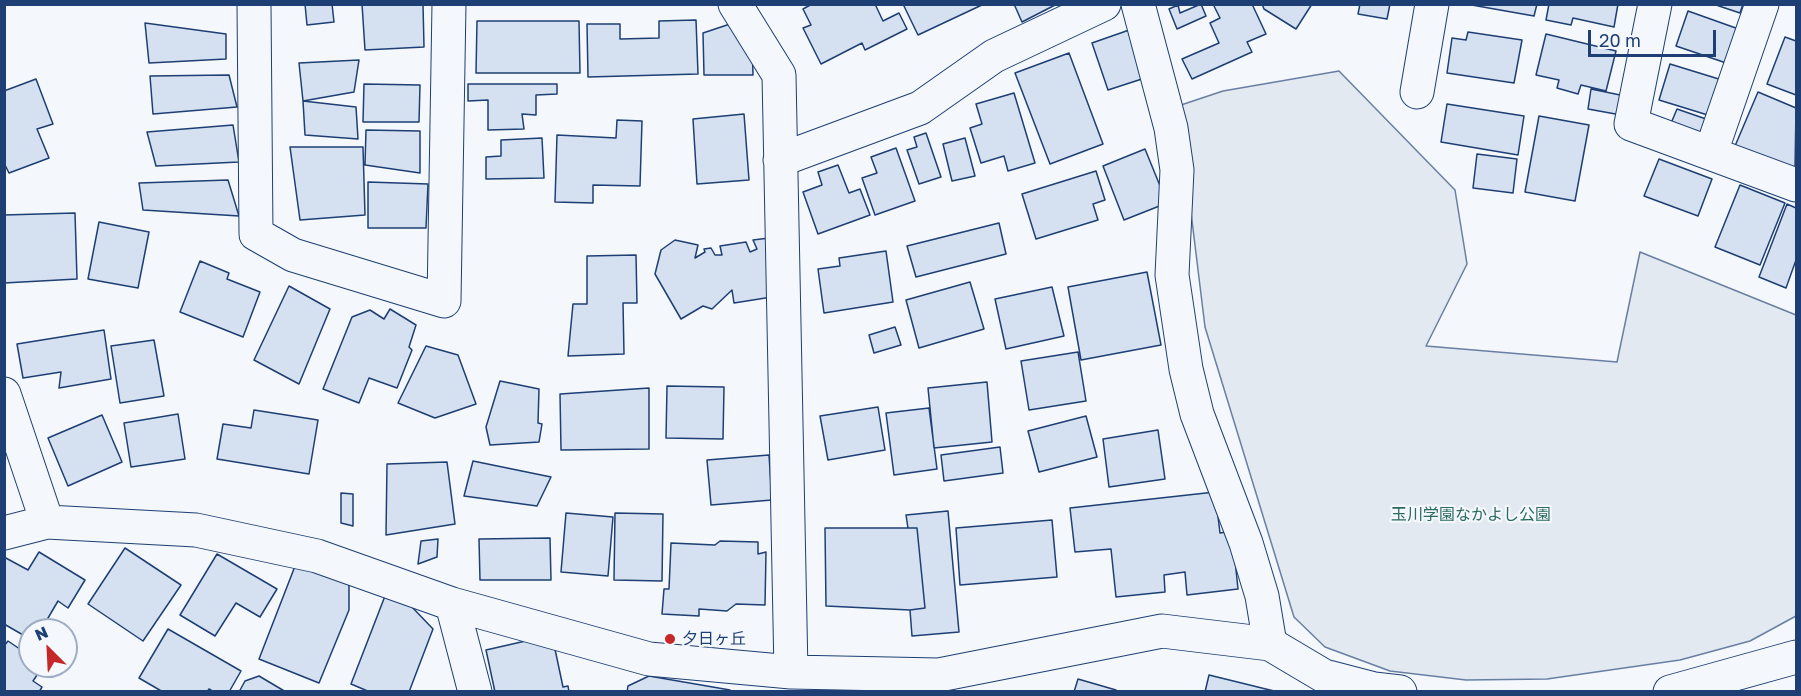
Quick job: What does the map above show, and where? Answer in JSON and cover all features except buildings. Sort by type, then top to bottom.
[{"type":"street","points":[[254,4],[256,234],[293,255],[444,301],[449,4]]},
{"type":"street","points":[[735,4],[779,75],[791,672]]},
{"type":"street","points":[[780,160],[920,108],[994,56],[1104,4]]},
{"type":"street","points":[[1138,4],[1172,128],[1177,170],[1172,276],[1186,369],[1197,414],[1246,543],[1262,596],[1270,644]]},
{"type":"street","points":[[1417,92],[1432,4]]},
{"type":"street","points":[[1655,4],[1631,124],[1797,185]]},
{"type":"street","points":[[1711,153],[1762,4]]},
{"type":"street","points":[[4,394],[47,522]]},
{"type":"street","points":[[4,533],[47,522],[196,530],[317,556],[452,604],[649,659],[791,672],[939,675],[1162,631],[1270,644],[1324,676],[1374,689],[1400,692]]},
{"type":"street","points":[[452,604],[475,692]]},
{"type":"street","points":[[1670,692],[1797,657]]},
{"type":"green space","name":"玉川学園なかよし公園","points":[[1339,71],[1455,190],[1467,264],[1426,346],[1617,362],[1640,252],[1796,315],[1796,616],[1750,641],[1680,660],[1547,679],[1466,680],[1390,671],[1325,647],[1294,617],[1205,327],[1178,106],[1223,91]]},
{"type":"place","name":"夕日ヶ丘","points":[[670,639]]}]
